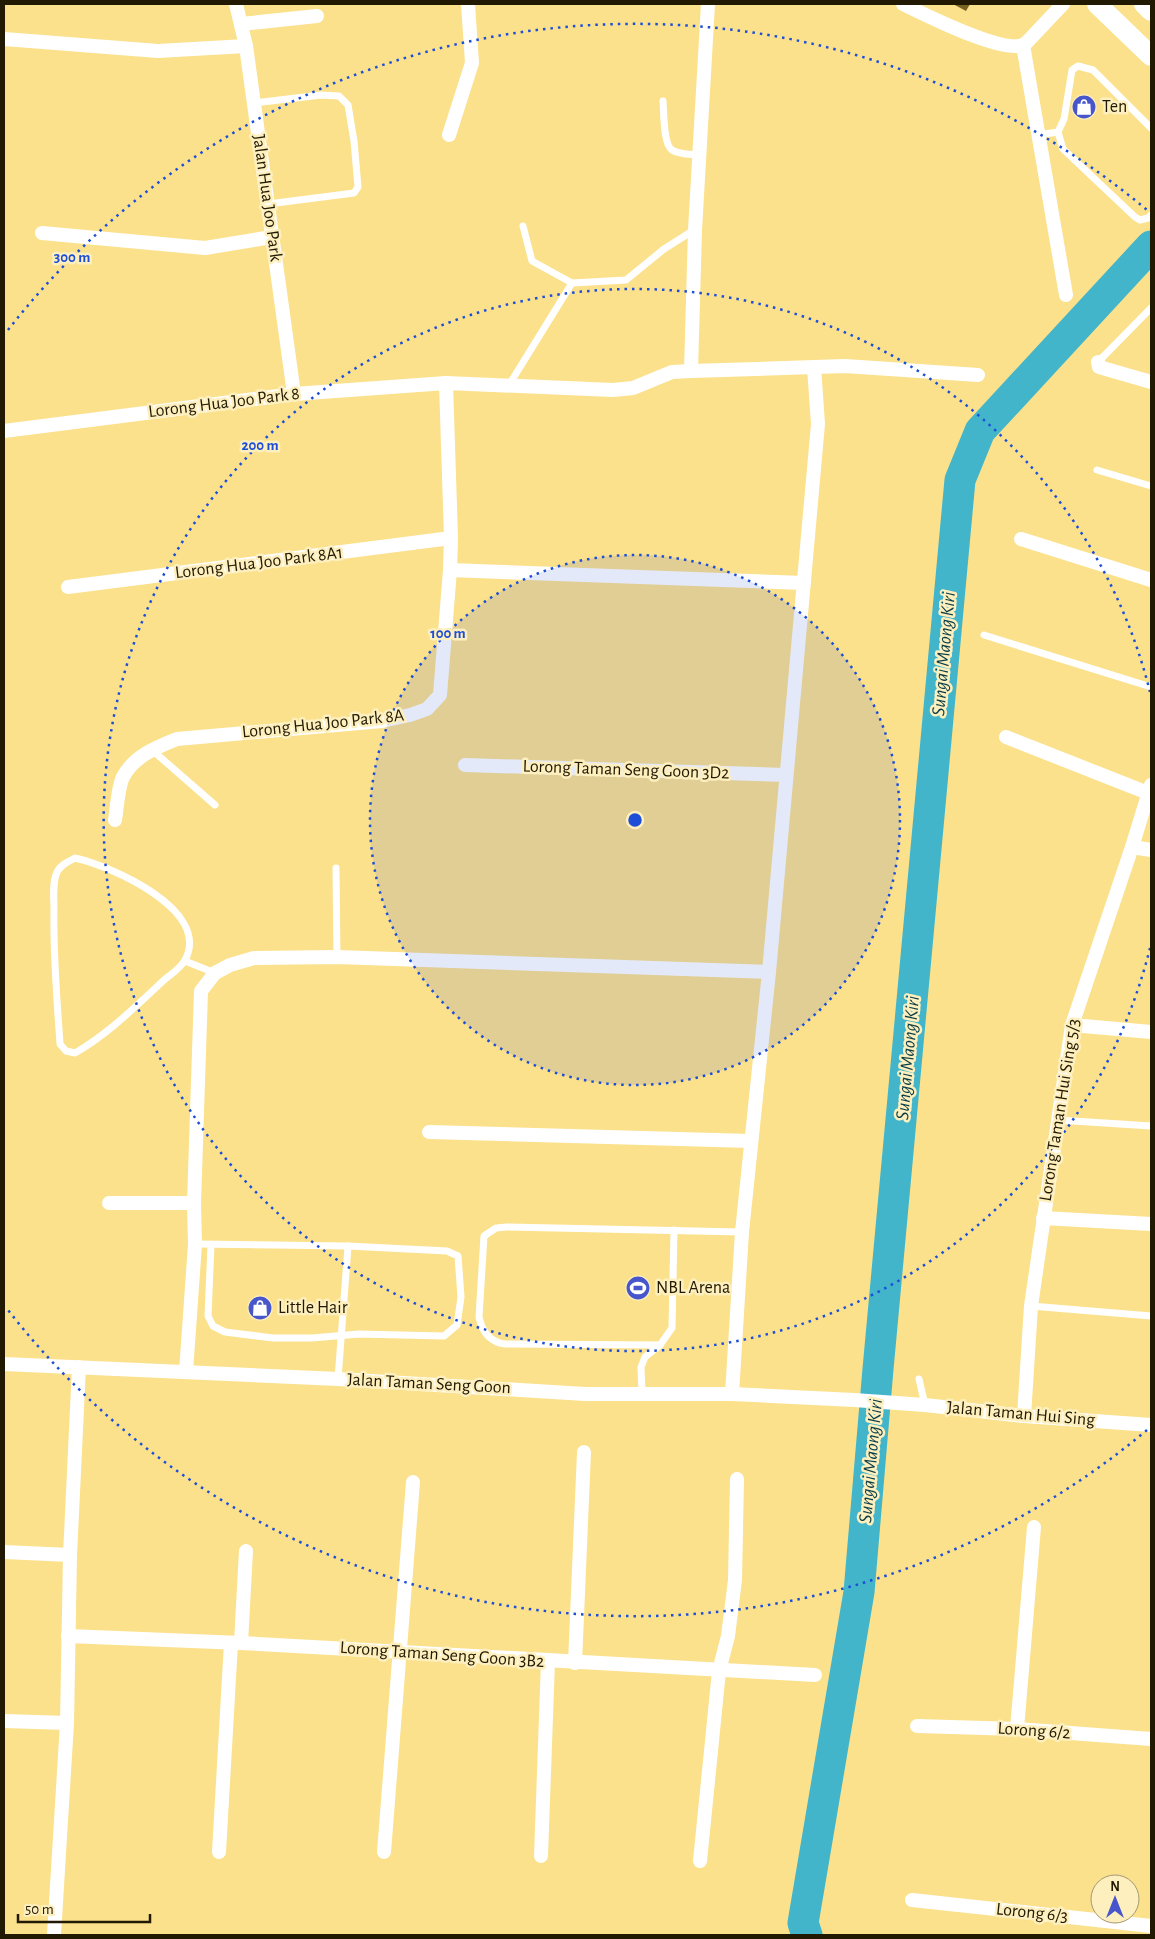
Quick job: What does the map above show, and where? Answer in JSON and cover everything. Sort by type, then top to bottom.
[{"type":"main road","points":[[1098,4],[1151,56]]},
{"type":"main road","points":[[1144,4],[1151,11]]},
{"type":"street","name":"Jalan Hua Joo Park","points":[[236,4],[246,46],[294,394]]},
{"type":"street","points":[[449,135],[472,64],[468,4]]},
{"type":"street","points":[[691,371],[695,230],[708,4]]},
{"type":"street","points":[[903,4],[952,27],[996,43],[1023,45],[1063,4]]},
{"type":"street","points":[[241,24],[317,16]]},
{"type":"street","points":[[4,39],[158,51],[246,46]]},
{"type":"street","points":[[1023,45],[1066,295]]},
{"type":"street","points":[[42,233],[204,248],[272,237]]},
{"type":"street","points":[[1098,362],[1099,367],[1151,382]]},
{"type":"street","name":"Lorong Hua Joo Park 8","points":[[4,431],[294,394],[446,384],[613,390],[633,388],[672,372],[845,366],[978,375]]},
{"type":"street","points":[[732,1394],[742,1232],[769,972],[818,424],[814,367]]},
{"type":"street","name":"Lorong Hua Joo Park 8A","points":[[115,820],[123,777],[137,760],[151,750],[177,739],[382,721],[410,716],[427,709],[440,695],[451,538],[446,384]]},
{"type":"street","name":"Lorong Hua Joo Park 8A1","points":[[68,588],[451,538]]},
{"type":"street","points":[[1021,539],[1151,580]]},
{"type":"street","points":[[450,570],[804,583]]},
{"type":"street","points":[[1006,738],[1150,789]]},
{"type":"street","name":"Lorong Taman Seng Goon 3D2","points":[[465,765],[786,775]]},
{"type":"street","name":"Lorong Taman Hui Sing 5/3","points":[[1024,1416],[1031,1306],[1072,1025],[1150,789]]},
{"type":"street","points":[[1132,847],[1151,850]]},
{"type":"street","points":[[186,1372],[195,1244],[194,1203],[201,991],[216,973],[230,965],[254,958],[337,957],[769,972]]},
{"type":"street","points":[[1072,1025],[1151,1032]]},
{"type":"street","points":[[429,1132],[751,1140]]},
{"type":"street","points":[[109,1203],[194,1203]]},
{"type":"street","points":[[1043,1218],[1151,1224]]},
{"type":"street","name":"Jalan Taman Seng Goon","points":[[4,1364],[338,1379],[585,1394],[732,1394],[854,1400]]},
{"type":"street","points":[[54,1935],[67,1723],[70,1555],[79,1368]]},
{"type":"street","name":"Jalan Taman Hui Sing","points":[[854,1400],[1151,1426]]},
{"type":"street","points":[[575,1663],[584,1452]]},
{"type":"street","points":[[700,1862],[720,1671],[728,1636],[735,1580],[737,1479]]},
{"type":"street","points":[[384,1852],[412,1482]]},
{"type":"street","points":[[1017,1729],[1034,1527]]},
{"type":"street","points":[[219,1852],[236,1643],[246,1551]]},
{"type":"street","points":[[4,1552],[70,1555]]},
{"type":"street","name":"Lorong Taman Seng Goon 3B2","points":[[68,1636],[400,1651],[575,1663],[815,1675]]},
{"type":"street","points":[[541,1856],[548,1661]]},
{"type":"street","points":[[4,1721],[67,1723]]},
{"type":"street","name":"Lorong 6/2","points":[[917,1726],[1017,1729],[1151,1740]]},
{"type":"street","name":"Lorong 6/3","points":[[912,1900],[1151,1926]]},
{"type":"lane","points":[[1151,128],[1093,70],[1078,66],[1072,70],[1064,119],[1058,132],[1063,150],[1134,217],[1140,220],[1151,215]]},
{"type":"lane","points":[[254,103],[321,95],[339,96],[348,105],[354,141],[358,187],[354,193],[268,204]]},
{"type":"lane","points":[[663,101],[666,142],[671,150],[682,154],[699,155]]},
{"type":"lane","points":[[1038,134],[1058,132]]},
{"type":"lane","points":[[523,226],[532,261],[572,283],[626,280],[664,249],[695,230]]},
{"type":"lane","points":[[508,386],[572,283]]},
{"type":"lane","points":[[1098,362],[1151,308]]},
{"type":"lane","points":[[1097,470],[1151,486]]},
{"type":"lane","points":[[984,635],[1151,687]]},
{"type":"lane","points":[[151,750],[215,805]]},
{"type":"lane","points":[[75,858],[88,861],[140,884],[172,906],[186,926],[189,948],[185,961],[136,1007],[99,1038],[75,1053],[66,1051],[60,1044],[53,954],[54,884],[58,871],[64,863],[75,858]]},
{"type":"lane","points":[[336,868],[337,957]]},
{"type":"lane","points":[[185,961],[216,973]]},
{"type":"lane","points":[[1057,1120],[1151,1126]]},
{"type":"lane","points":[[660,1344],[505,1344],[489,1338],[482,1329],[479,1317],[484,1236],[496,1228],[507,1227],[742,1232]]},
{"type":"lane","points":[[642,1393],[641,1368],[645,1358],[660,1344],[672,1328],[674,1230]]},
{"type":"lane","points":[[195,1244],[348,1246],[447,1252],[458,1256],[461,1297],[457,1325],[444,1336],[359,1334],[312,1338],[273,1338],[225,1332],[213,1326],[208,1316],[211,1245]]},
{"type":"lane","points":[[338,1379],[348,1246]]},
{"type":"lane","points":[[1031,1306],[1151,1316]]},
{"type":"lane","points":[[919,1379],[925,1405]]},
{"type":"building","points":[[953,4],[970,4],[966,11]]},
{"type":"waterway","name":"Sungai Maong Kiri","points":[[807,1935],[803,1923],[859,1592],[960,480],[980,431],[1151,246]]},
{"type":"place","name":"Ten","points":[[1084,107]]},
{"type":"place","name":"NBL Arena","points":[[638,1288]]},
{"type":"place","name":"Little Hair","points":[[260,1308]]}]
